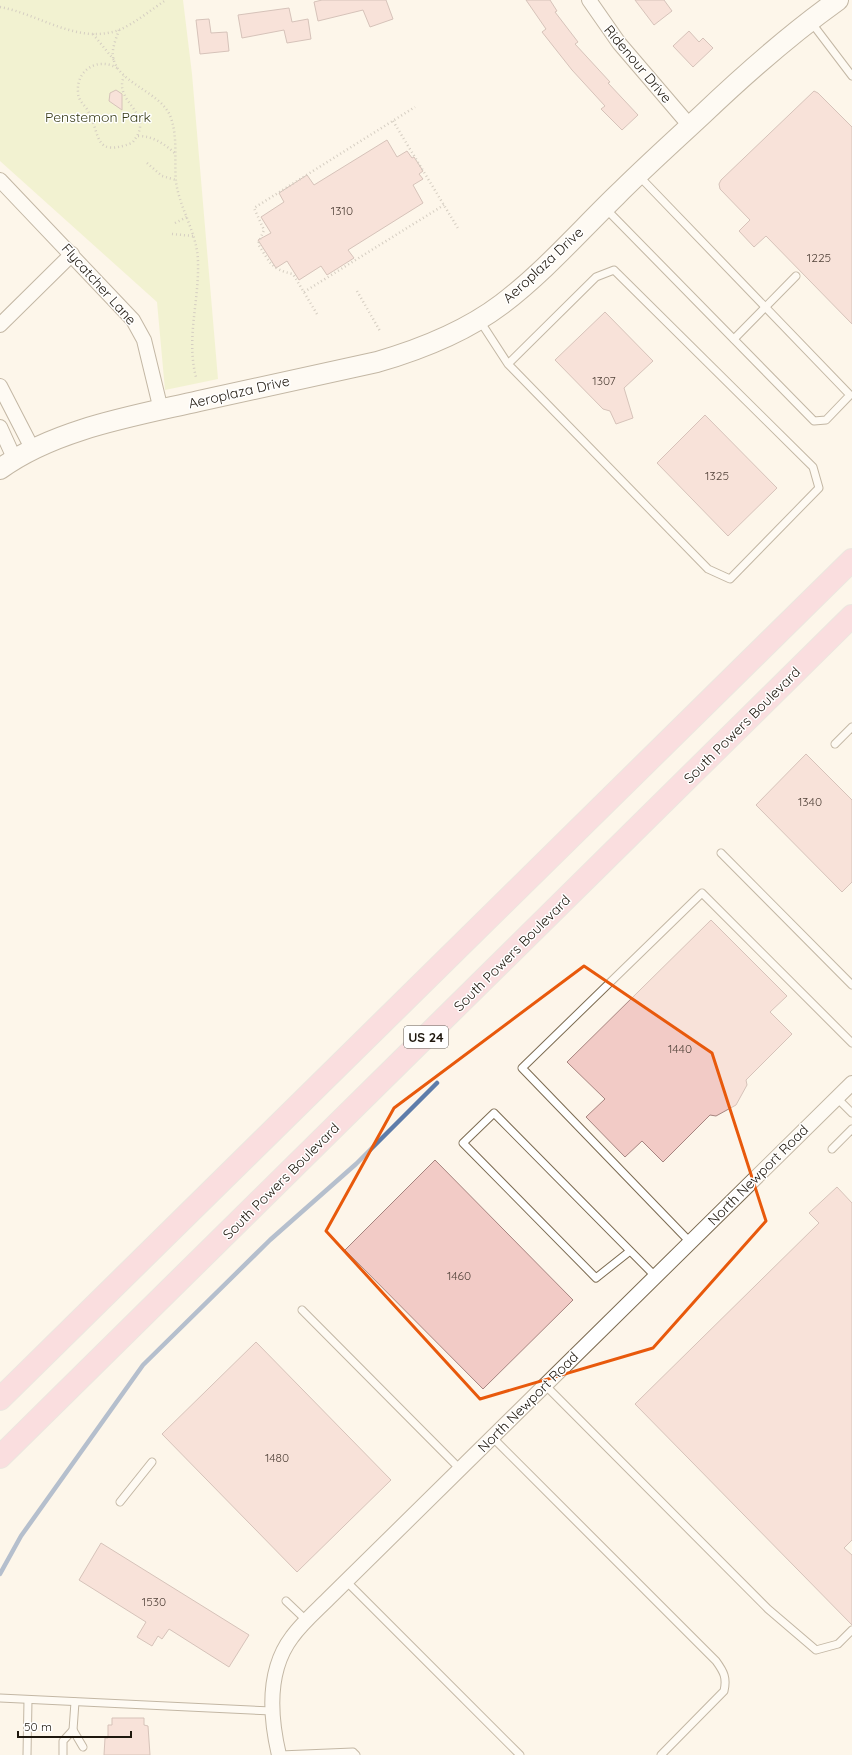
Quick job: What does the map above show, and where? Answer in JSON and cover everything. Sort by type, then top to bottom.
[{"type":"highway","name":"US 24","points":[[0,1399],[852,560]]},
{"type":"highway","name":"South Powers Boulevard","points":[[0,1457],[852,616]]},
{"type":"street","name":"Ridenour Drive","points":[[589,0],[619,43],[690,126]]},
{"type":"street","name":"Aeroplaza Drive","points":[[7,465],[33,450],[80,431],[161,410],[377,362],[441,340],[479,320],[529,282],[604,207],[753,67],[809,20],[838,0]]},
{"type":"street","name":"Flycatcher Lane","points":[[0,180],[72,254],[133,320],[140,331],[161,410]]},
{"type":"street","points":[[0,325],[72,254]]},
{"type":"street","points":[[0,386],[33,450]]},
{"type":"street","points":[[0,427],[7,465]]},
{"type":"street","name":"North Newport Road","points":[[279,1755],[274,1736],[272,1711],[277,1668],[292,1637],[346,1581],[852,1083]]},
{"type":"lane","points":[[809,20],[852,76]]},
{"type":"lane","points":[[604,207],[814,421],[826,420],[851,394],[638,175]]},
{"type":"lane","points":[[479,320],[508,364],[708,569],[730,579],[819,488],[813,466],[614,270],[596,277],[508,364]]},
{"type":"lane","points":[[734,339],[796,276]]},
{"type":"lane","points":[[835,744],[852,727]]},
{"type":"lane","points":[[722,853],[852,985]]},
{"type":"lane","points":[[690,1242],[522,1068],[702,893],[852,1043]]},
{"type":"lane","points":[[837,1098],[852,1113]]},
{"type":"lane","points":[[630,1251],[596,1278],[463,1143],[494,1113],[655,1276]]},
{"type":"lane","points":[[832,1149],[852,1129]]},
{"type":"lane","points":[[302,1310],[460,1469]]},
{"type":"lane","points":[[545,1385],[768,1609],[816,1650],[838,1644],[852,1630]]},
{"type":"lane","points":[[492,1437],[710,1655],[724,1672],[727,1681],[724,1692],[661,1755]]},
{"type":"lane","points":[[120,1502],[152,1462]]},
{"type":"lane","points":[[346,1581],[520,1755]]},
{"type":"lane","points":[[286,1601],[307,1621]]},
{"type":"lane","points":[[0,1698],[272,1711]]},
{"type":"lane","points":[[26,1755],[28,1700]]},
{"type":"lane","points":[[75,1702],[74,1730],[83,1747]]},
{"type":"lane","points":[[63,1755],[63,1742],[74,1730]]},
{"type":"lane","points":[[279,1755],[353,1752],[356,1755]]},
{"type":"path","points":[[0,7],[26,14],[62,28],[93,34],[119,30],[166,0]]},
{"type":"path","points":[[114,60],[113,50],[119,30]]},
{"type":"path","points":[[93,34],[114,60],[124,76],[159,100],[172,118],[176,154],[176,180],[179,197],[193,236],[198,262],[192,338],[192,361],[196,377]]},
{"type":"path","points":[[118,68],[112,65],[103,64],[90,66],[85,71],[78,83],[79,99],[90,114],[97,137],[107,147],[122,147],[132,143],[138,136],[139,121],[134,107],[127,98],[122,86],[124,76]]},
{"type":"path","points":[[317,314],[293,274],[278,271],[273,267],[258,244],[264,230],[254,208],[415,107]]},
{"type":"path","points":[[393,121],[460,230]]},
{"type":"path","points":[[138,136],[145,136],[160,142],[176,154]]},
{"type":"path","points":[[147,163],[162,176],[176,180]]},
{"type":"path","points":[[304,292],[444,205]]},
{"type":"path","points":[[175,223],[187,217]]},
{"type":"path","points":[[172,234],[193,236]]},
{"type":"path","points":[[357,291],[380,331]]},
{"type":"highlighted area","points":[[584,966],[712,1053],[766,1221],[653,1348],[480,1399],[326,1231],[394,1108]]},
{"type":"green space","name":"Penstemon Park","points":[[0,0],[183,0],[192,74],[218,379],[165,390],[157,302],[0,161]]},
{"type":"building","points":[[322,0],[386,0],[393,19],[370,27],[363,10],[318,21],[314,2]]},
{"type":"building","points":[[526,0],[550,0],[557,11],[555,12],[578,42],[575,44],[610,82],[608,83],[638,115],[622,130],[601,109],[605,106],[572,70],[542,32],[546,29]]},
{"type":"building","points":[[635,0],[664,0],[672,11],[654,25]]},
{"type":"building","points":[[289,8],[292,22],[308,19],[311,39],[287,43],[284,30],[242,38],[238,15]]},
{"type":"building","points":[[209,19],[211,33],[227,32],[229,51],[200,54],[196,20]]},
{"type":"building","points":[[689,31],[699,42],[703,38],[713,48],[693,67],[673,46]]},
{"type":"building","points":[[116,90],[122,94],[122,110],[109,101],[110,93]]},
{"type":"building","points":[[814,91],[818,93],[852,127],[852,324],[766,236],[754,247],[739,231],[750,220],[720,189],[719,184],[721,180]]},
{"type":"building","points":[[387,140],[397,157],[407,151],[412,158],[414,157],[423,171],[419,174],[423,179],[413,185],[423,203],[348,250],[354,258],[327,275],[321,266],[299,280],[287,261],[276,268],[258,240],[271,233],[261,217],[284,202],[279,193],[307,175],[314,185]]},
{"type":"building","points":[[605,312],[653,361],[624,388],[633,418],[616,424],[610,411],[603,409],[555,360]]},
{"type":"building","points":[[705,415],[777,488],[728,536],[657,463]]},
{"type":"building","points":[[806,754],[852,800],[852,882],[842,892],[756,805]]},
{"type":"building","points":[[711,920],[787,996],[770,1012],[792,1034],[746,1080],[747,1085],[736,1105],[716,1116],[710,1115],[663,1162],[642,1141],[625,1157],[586,1117],[605,1099],[567,1062]]},
{"type":"building","points":[[435,1160],[573,1300],[483,1389],[345,1250]]},
{"type":"building","points":[[837,1187],[852,1203],[852,1540],[844,1548],[852,1555],[852,1625],[635,1404],[819,1223],[809,1213]]},
{"type":"building","points":[[256,1342],[391,1480],[297,1572],[162,1434]]},
{"type":"building","points":[[101,1543],[249,1635],[229,1667],[169,1629],[162,1639],[158,1636],[152,1646],[137,1637],[146,1622],[79,1580]]},
{"type":"building","points":[[112,1718],[144,1718],[144,1725],[148,1726],[150,1755],[104,1755],[105,1738],[108,1738],[108,1725],[112,1725]]},
{"type":"waterway","points":[[0,1574],[21,1536],[143,1365],[270,1240],[356,1164],[437,1083]]}]
